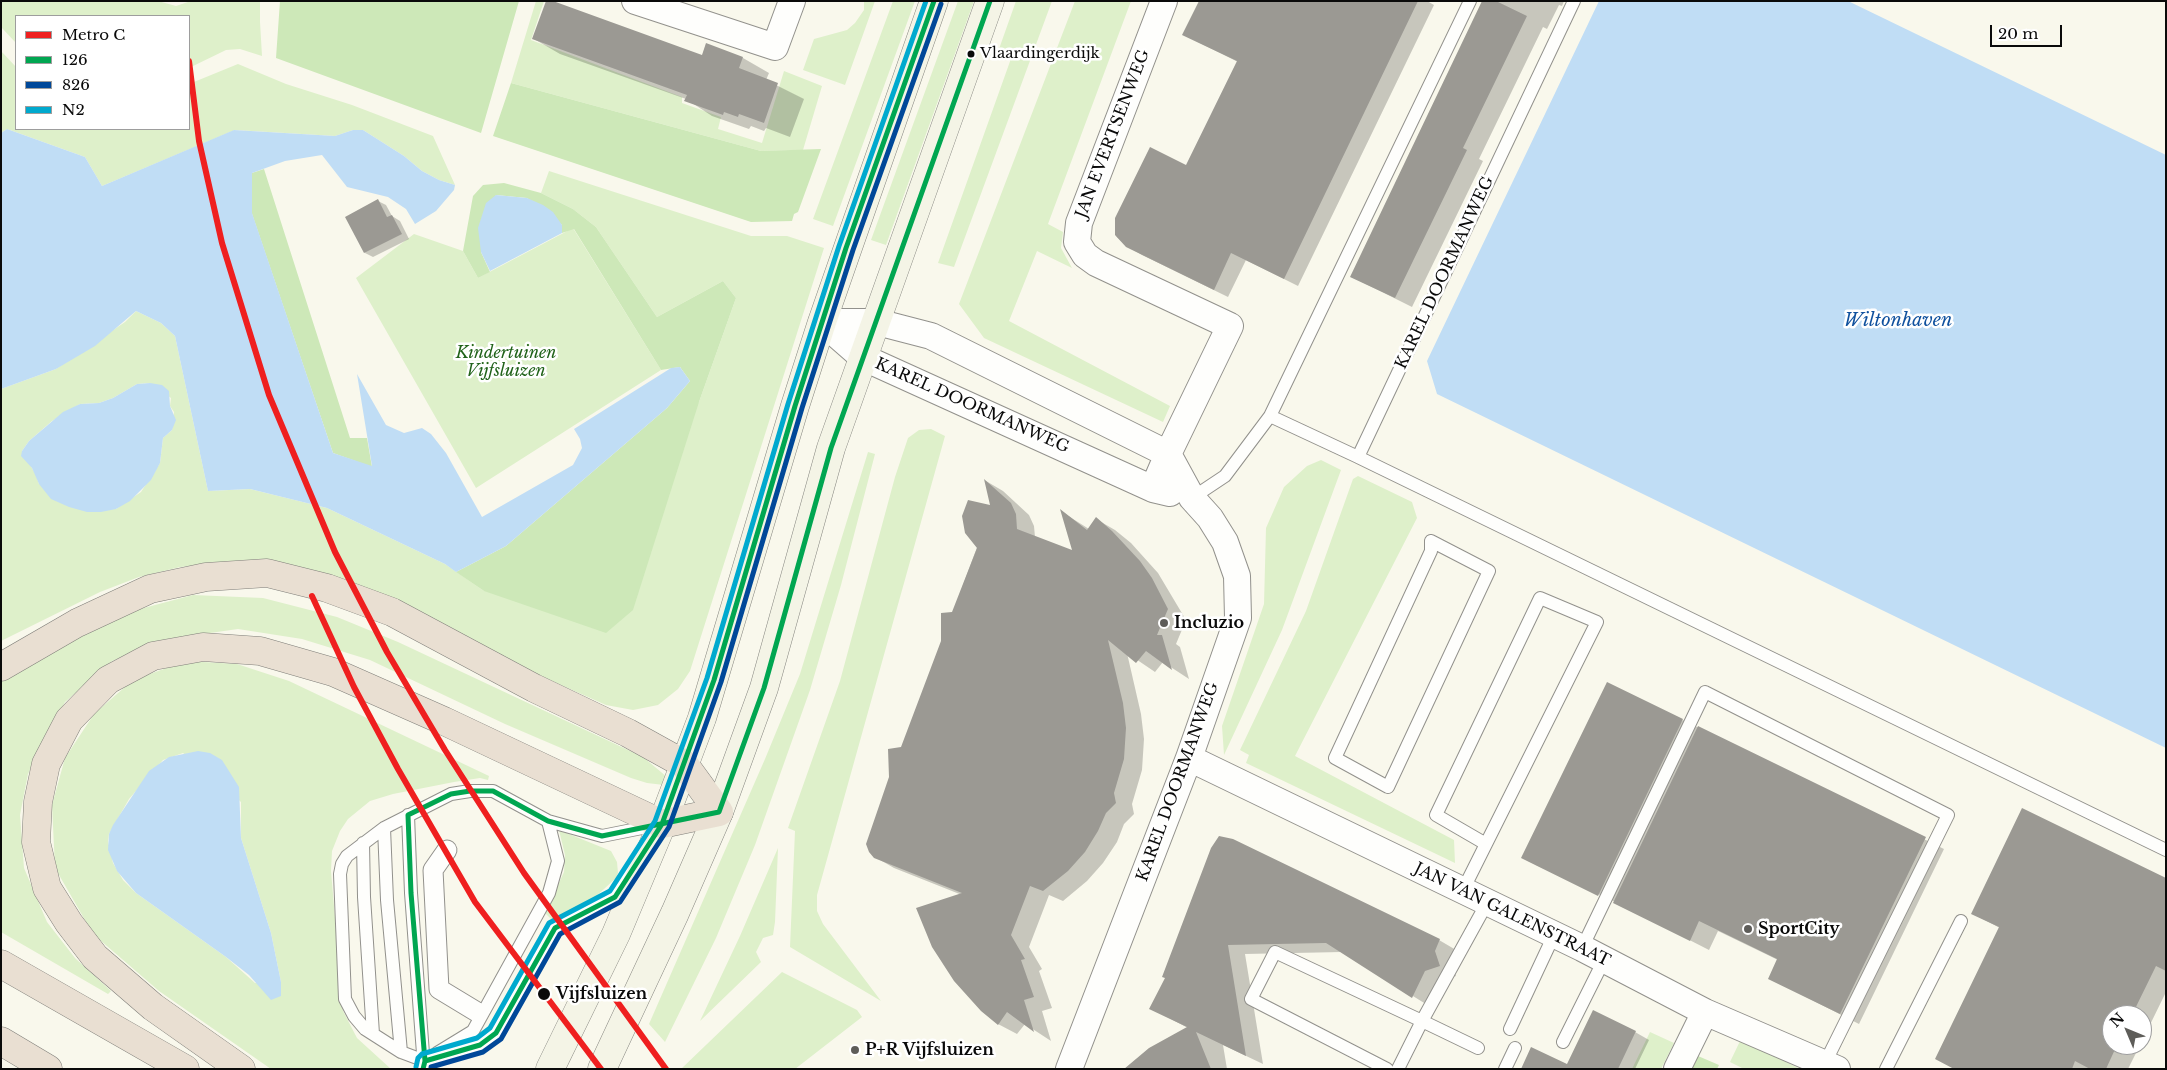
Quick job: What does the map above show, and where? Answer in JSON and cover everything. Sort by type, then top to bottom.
[{"type":"highway","points":[[1,667],[77,623],[150,589],[206,577],[267,573],[327,588],[392,612],[534,688],[628,733],[684,764],[719,812],[662,824],[444,721],[333,672],[260,652],[203,647],[152,656],[108,680],[69,720],[46,764],[38,802],[36,842],[47,888],[95,957],[153,1007],[240,1069]]},
{"type":"highway","points":[[1,964],[185,1069]]},
{"type":"highway","points":[[1,1041],[48,1069]]},
{"type":"main road","points":[[550,1069],[616,934],[662,824],[684,764],[714,680],[795,406],[822,322],[934,1]]},
{"type":"main road","points":[[602,1069],[675,914],[719,812],[764,688],[831,448],[990,1]]},
{"type":"street","points":[[635,1],[775,47],[792,1]]},
{"type":"street","name":"JAN EVERTSENWEG","points":[[1153,489],[1230,326],[1096,263],[1085,255],[1077,242],[1079,222],[1164,1]]},
{"type":"street","points":[[822,322],[877,322],[931,336],[1168,454]]},
{"type":"street","name":"KAREL DOORMANWEG","points":[[822,322],[862,357],[915,379],[1153,489],[1192,498]]},
{"type":"street","name":"KAREL DOORMANWEG","points":[[1069,1069],[1189,758],[1238,618],[1237,576],[1225,542],[1210,518],[1192,498],[1168,454]]},
{"type":"street","name":"JAN VAN GALENSTRAAT","points":[[1189,758],[1554,934],[1705,1012],[1831,1066]]},
{"type":"street","points":[[447,850],[433,870],[439,989],[477,1012]]},
{"type":"street","points":[[1678,1069],[1705,1012]]},
{"type":"lane","points":[[1192,498],[1225,476],[1270,416],[1470,1]]},
{"type":"lane","name":"KAREL DOORMANWEG","points":[[1358,457],[1574,1]]},
{"type":"lane","points":[[1270,416],[2166,850]]},
{"type":"lane","points":[[1431,541],[1489,571],[1388,787],[1335,758],[1431,551],[1431,541]]},
{"type":"lane","points":[[1463,890],[1486,844],[1597,622],[1540,598],[1436,816],[1486,844]]},
{"type":"lane","points":[[1563,1042],[1593,954],[1705,692],[1948,815],[1831,1066]]},
{"type":"lane","points":[[426,1066],[373,1034],[354,1016],[345,999],[340,900],[342,864],[347,856],[384,828],[408,815],[451,794],[470,791],[493,791],[548,821],[602,836],[662,824]]},
{"type":"lane","points":[[408,815],[412,912],[426,1066]]},
{"type":"lane","points":[[426,1066],[472,1031],[549,893],[558,861],[548,821]]},
{"type":"lane","points":[[426,1066],[480,1045],[496,1033],[554,928],[615,897],[662,824]]},
{"type":"lane","points":[[384,828],[387,900],[401,1052]]},
{"type":"lane","points":[[363,843],[364,897],[373,1034]]},
{"type":"lane","points":[[1398,1069],[1487,902]]},
{"type":"lane","points":[[1886,1069],[1961,921]]},
{"type":"lane","points":[[1510,1029],[1554,934]]},
{"type":"lane","points":[[1387,1069],[1251,999],[1275,952],[1478,1048]]},
{"type":"lane","points":[[1505,1069],[1515,1048]]},
{"type":"green space","points":[[1,1],[158,1],[176,6],[191,1],[260,1],[262,56],[240,49],[226,50],[190,68],[190,15],[15,15],[15,42],[1,27]]},
{"type":"green space","points":[[280,1],[519,1],[481,133],[276,58]]},
{"type":"green space","points":[[536,1],[544,1],[531,40],[682,97],[682,103],[721,117],[718,129],[762,143],[784,71],[822,86],[803,150],[761,151],[511,83]]},
{"type":"green space","points":[[864,1],[875,1],[845,85],[803,70],[814,39],[847,30],[855,23],[864,10]]},
{"type":"green space","points":[[893,1],[915,1],[833,226],[813,219]]},
{"type":"green space","points":[[958,1],[974,1],[886,245],[871,240]]},
{"type":"green space","points":[[1016,1],[1052,1],[954,267],[938,263],[1013,53],[999,49]]},
{"type":"green space","points":[[1075,1],[1131,1],[1048,224],[1063,232],[1061,248],[1072,268],[1037,251],[1009,321],[1170,406],[1163,422],[984,338],[959,304]]},
{"type":"green space","points":[[1,51],[15,66],[15,130],[190,130],[190,84],[238,64],[286,84],[352,105],[433,136],[455,185],[439,180],[422,171],[404,156],[363,130],[353,130],[335,136],[235,130],[102,186],[85,157],[7,129],[1,133]]},
{"type":"green space","points":[[511,83],[761,151],[821,149],[798,212],[794,214],[792,221],[751,222],[493,136]]},
{"type":"green space","points":[[264,169],[350,438],[367,438],[372,467],[333,453],[252,214],[252,173]]},
{"type":"green space","points":[[549,171],[751,236],[787,236],[824,248],[690,671],[678,689],[658,705],[633,710],[606,705],[507,661],[242,561],[180,567],[139,577],[100,592],[1,641],[1,389],[56,369],[125,322],[136,311],[161,323],[175,336],[208,491],[250,489],[327,508],[445,564],[484,591],[699,402],[736,298],[723,281],[657,317],[596,227],[573,209],[541,193]],"holes":[[[150,383],[171,398],[170,406],[174,412],[172,430],[163,438],[160,463],[141,492],[116,509],[39,484],[22,451],[29,441],[52,421],[80,404],[99,403],[113,398],[137,384]]]},
{"type":"green space","points":[[504,183],[541,193],[573,209],[596,227],[657,317],[723,281],[736,298],[699,402],[633,610],[606,633],[484,591],[456,572],[506,546],[667,408],[690,381],[680,367],[661,370],[574,229],[562,233],[562,225],[527,198],[496,195],[481,252],[490,272],[478,278],[463,251],[473,196],[483,185]]},
{"type":"green space","name":"Kindertuinen Vijfsluizen","points":[[573,228],[661,370],[476,488],[356,278],[414,234],[463,251],[478,278]]},
{"type":"green space","points":[[931,429],[945,436],[817,895],[817,911],[823,924],[881,1001],[790,947],[795,831],[788,828],[840,681],[895,477],[908,438],[919,430]]},
{"type":"green space","points":[[868,452],[875,454],[841,585],[810,690],[755,845],[716,938],[665,1042],[649,1024],[765,759],[800,674]]},
{"type":"green space","points":[[1321,460],[1341,470],[1282,630],[1224,755],[1222,726],[1264,604],[1266,528],[1284,487],[1307,466]]},
{"type":"green space","points":[[1358,476],[1412,502],[1417,518],[1295,756],[1454,840],[1455,863],[1246,763],[1249,755],[1240,750],[1306,611],[1353,479]]},
{"type":"green space","points":[[193,595],[263,598],[337,617],[398,642],[643,757],[667,777],[664,785],[647,783],[631,778],[505,724],[370,660],[302,639],[238,629],[168,639],[112,661],[65,702],[44,739],[28,774],[20,815],[24,868],[47,922],[75,958],[111,991],[108,994],[1,932],[1,677],[121,614]]},
{"type":"green space","points":[[186,661],[237,664],[289,681],[489,776],[488,780],[480,778],[454,782],[393,794],[370,801],[348,819],[340,831],[332,851],[331,871],[343,1011],[357,1038],[391,1069],[271,1069],[159,991],[93,934],[55,868],[52,805],[65,758],[94,714],[133,680]],"holes":[[[183,753],[241,802],[241,838],[271,933],[281,982],[255,983],[226,957],[136,893],[123,880],[113,863],[108,841],[109,834],[129,799],[163,760]]]},
{"type":"green space","points":[[559,830],[611,851],[617,862],[618,873],[616,878],[592,900],[553,921],[545,913],[564,872],[565,855]]},
{"type":"green space","points":[[778,848],[775,922],[773,935],[763,938],[756,952],[761,962],[700,1021],[740,936]]},
{"type":"green space","points":[[782,972],[857,1010],[862,1017],[795,1069],[681,1069]]},
{"type":"green space","points":[[1650,1032],[1674,1043],[1661,1069],[1632,1069]]},
{"type":"green space","points":[[1741,1039],[1800,1069],[1744,1069],[1730,1062]]},
{"type":"green space","points":[[1698,1056],[1719,1065],[1717,1069],[1692,1069]]},
{"type":"water","name":"Wiltonhaven","points":[[1599,1],[1848,1],[2166,155],[2166,748],[1437,394],[1427,361]]},
{"type":"water","points":[[7,129],[85,157],[102,186],[234,130],[335,136],[353,130],[363,130],[404,156],[422,171],[439,180],[455,185],[454,190],[436,211],[415,224],[406,209],[388,197],[347,187],[322,155],[285,161],[252,173],[252,213],[333,453],[372,466],[357,374],[386,425],[404,433],[422,428],[431,434],[446,453],[482,517],[573,465],[582,448],[580,439],[574,429],[671,368],[680,367],[690,381],[667,408],[506,546],[456,572],[445,564],[327,508],[250,489],[208,491],[175,336],[161,323],[136,311],[95,346],[56,369],[1,389],[1,133]]},
{"type":"water","points":[[496,195],[527,198],[543,205],[553,212],[562,225],[562,233],[490,271],[481,252],[478,228],[486,203]]},
{"type":"water","points":[[150,383],[162,385],[169,391],[170,406],[176,420],[172,430],[163,438],[160,463],[151,480],[130,501],[116,509],[101,512],[87,512],[51,499],[39,484],[32,468],[21,456],[29,441],[63,412],[80,404],[99,403],[113,398],[137,384]]},
{"type":"water","points":[[198,751],[210,753],[222,760],[239,787],[241,838],[271,933],[281,982],[281,996],[271,1000],[249,975],[136,893],[117,871],[108,850],[109,834],[113,825],[149,771],[169,757]]},
{"type":"building","points":[[546,1],[553,1],[702,55],[706,43],[743,57],[739,68],[778,83],[764,123],[739,114],[738,117],[724,112],[723,115],[684,101],[687,95],[532,39]]},
{"type":"building","points":[[1199,1],[1418,1],[1284,279],[1231,253],[1214,290],[1126,247],[1115,235],[1115,218],[1150,147],[1186,165],[1237,61],[1182,35]]},
{"type":"building","points":[[1482,1],[1496,1],[1527,16],[1463,148],[1467,150],[1395,298],[1350,277]]},
{"type":"building","points":[[378,199],[387,217],[392,215],[402,234],[364,253],[345,217]]},
{"type":"building","points":[[984,479],[1011,503],[1016,514],[1017,529],[1072,550],[1060,509],[1087,530],[1096,517],[1140,561],[1152,578],[1168,609],[1157,635],[1162,635],[1172,670],[1146,651],[1136,663],[1108,640],[1123,703],[1126,728],[1124,759],[1114,793],[1116,803],[1106,813],[1085,852],[1068,871],[1043,891],[1030,886],[1011,935],[1025,959],[1021,960],[1034,997],[1024,1000],[1034,1032],[1007,1012],[998,1025],[981,1011],[954,981],[932,947],[916,908],[962,893],[874,858],[866,844],[889,777],[888,749],[901,747],[941,641],[941,613],[952,612],[977,548],[965,533],[962,516],[968,500],[990,505]]},
{"type":"building","points":[[1607,682],[1683,719],[1598,896],[1521,858]]},
{"type":"building","points":[[1698,726],[1926,837],[1840,1014],[1768,979],[1777,959],[1699,921],[1690,941],[1613,903]]},
{"type":"building","points":[[2022,808],[2166,878],[2166,971],[2156,966],[2137,1005],[2102,1005],[2102,1055],[2112,1055],[2106,1069],[2090,1069],[2075,1061],[2072,1069],[1954,1069],[1935,1059],[1999,927],[1971,914]]},
{"type":"building","points":[[1219,836],[1233,839],[1440,939],[1435,951],[1440,966],[1425,971],[1412,998],[1326,943],[1228,945],[1246,1056],[1196,1032],[1211,1069],[1124,1069],[1149,1048],[1187,1027],[1149,1009],[1165,978],[1162,977],[1211,848]]},
{"type":"building","points":[[1593,1010],[1636,1031],[1618,1069],[1521,1069],[1531,1047],[1567,1064]]},
{"type":"metro line","name":"C","points":[[190,69],[199,141],[222,243],[269,395],[335,552],[387,652],[445,750],[524,873],[666,1069]]},
{"type":"metro line","name":"C","points":[[312,596],[354,687],[398,769],[475,902],[601,1069]]},
{"type":"transit line","name":"N2","points":[[416,1067],[418,1058],[422,1054],[477,1038],[490,1028],[549,923],[610,891],[655,821],[707,678],[788,404],[839,246],[926,1]]},
{"type":"transit line","name":"126","points":[[425,1061],[480,1045],[496,1033],[555,928],[615,897],[662,824],[714,680],[795,406],[846,248],[934,1]]},
{"type":"transit line","name":"126","points":[[423,1069],[425,1061],[411,893],[408,815],[451,794],[470,791],[493,791],[548,821],[602,836],[719,812],[764,688],[831,448],[990,1]]},
{"type":"transit line","name":"826","points":[[431,1069],[431,1067],[483,1052],[501,1039],[560,934],[620,902],[669,827],[721,682],[802,408],[853,250],[941,4]]},
{"type":"place","name":"Vlaardingerdijk","points":[[971,54]]},
{"type":"place","name":"Incluzio","points":[[1164,623]]},
{"type":"place","name":"SportCity","points":[[1748,929]]},
{"type":"place","name":"Vijfsluizen","points":[[544,994]]},
{"type":"place","name":"P+R Vijfsluizen","points":[[855,1050]]}]
